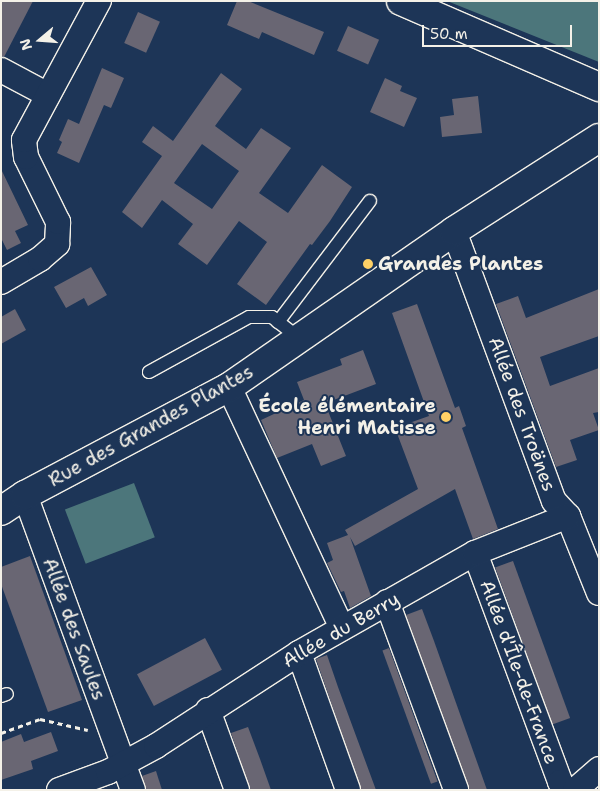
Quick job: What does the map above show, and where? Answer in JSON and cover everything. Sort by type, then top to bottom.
[{"type":"street","points":[[1,282],[40,259],[57,244],[58,222],[26,158],[24,140],[99,1]]},
{"type":"street","points":[[401,1],[599,87]]},
{"type":"street","points":[[1,70],[48,95]]},
{"type":"street","name":"Rue des Grandes Plantes","points":[[1,511],[25,495],[229,387],[289,330],[454,231],[599,138]]},
{"type":"street","name":"Allée des Troënes","points":[[454,231],[554,501],[568,516],[599,593]]},
{"type":"street","points":[[229,387],[342,628]]},
{"type":"street","name":"Allée des Saules","points":[[25,495],[133,790]]},
{"type":"street","name":"Allée du Berry","points":[[59,790],[124,764],[156,746],[208,710],[299,653],[475,553],[568,516]]},
{"type":"street","name":"Allée d'Île-de-France","points":[[475,553],[560,782],[566,790]]},
{"type":"street","points":[[387,602],[456,790]]},
{"type":"street","points":[[299,653],[348,790]]},
{"type":"street","points":[[208,710],[237,790]]},
{"type":"street","points":[[575,790],[599,769]]},
{"type":"lane","points":[[149,372],[249,317],[272,317],[289,330],[370,201]]},
{"type":"path","points":[[1,733],[40,719],[113,735]]},
{"type":"green space","points":[[447,1],[599,1],[599,62]]},
{"type":"green space","points":[[134,483],[155,537],[86,564],[65,510]]},
{"type":"building","points":[[1,1],[33,1],[4,57],[1,56]]},
{"type":"building","points":[[237,1],[248,1],[324,32],[314,55],[262,32],[259,39],[227,25]]},
{"type":"building","points":[[138,12],[160,22],[146,53],[124,43]]},
{"type":"building","points":[[348,26],[379,40],[368,64],[337,51]]},
{"type":"building","points":[[102,68],[124,78],[111,108],[104,105],[79,163],[57,153],[62,142],[59,140],[68,119],[79,124]]},
{"type":"building","points":[[221,73],[242,89],[215,126],[246,149],[261,128],[291,148],[259,193],[288,213],[322,165],[352,187],[330,221],[312,245],[310,244],[266,305],[237,284],[267,242],[239,221],[207,265],[178,244],[193,224],[162,200],[142,228],[122,212],[162,156],[142,142],[153,126],[173,141]],"holes":[[[202,144],[239,171],[212,209],[174,183]]]},
{"type":"building","points":[[385,78],[402,86],[400,91],[417,98],[404,127],[370,112]]},
{"type":"building","points":[[478,96],[482,133],[442,137],[440,117],[454,115],[452,99]]},
{"type":"building","points":[[1,169],[28,225],[15,231],[21,243],[7,250],[1,238]]},
{"type":"building","points":[[91,267],[107,295],[88,306],[84,298],[66,308],[54,287]]},
{"type":"building","points":[[599,289],[599,336],[540,357],[550,386],[599,368],[599,412],[593,413],[599,430],[570,440],[577,460],[556,467],[496,304],[518,296],[526,318]]},
{"type":"building","points":[[417,304],[455,408],[459,406],[466,426],[462,428],[498,529],[473,539],[455,489],[355,546],[350,537],[371,596],[350,608],[344,591],[341,592],[327,563],[333,560],[327,543],[348,535],[345,530],[418,489],[395,428],[429,416],[392,313]]},
{"type":"building","points":[[15,309],[26,330],[1,344],[1,317]]},
{"type":"building","points":[[363,350],[376,384],[331,401],[332,404],[326,406],[346,456],[321,466],[312,444],[277,458],[261,420],[304,400],[297,382],[342,365],[340,359]]},
{"type":"building","points":[[30,556],[82,700],[48,712],[1,584],[1,567]]},
{"type":"building","points":[[513,561],[570,718],[552,724],[495,567]]},
{"type":"building","points":[[422,609],[487,790],[469,790],[406,615]]},
{"type":"building","points":[[205,638],[222,670],[154,706],[137,674]]},
{"type":"building","points":[[389,648],[438,781],[431,784],[382,650]]},
{"type":"building","points":[[327,655],[376,790],[361,790],[316,659]]},
{"type":"building","points":[[248,727],[271,790],[250,790],[231,733]]},
{"type":"building","points":[[51,732],[58,751],[31,761],[33,769],[1,780],[1,742],[21,734],[24,742]]},
{"type":"building","points":[[156,771],[162,790],[146,790],[142,776]]},
{"type":"place","name":"Grandes Plantes","points":[[368,264]]},
{"type":"place","name":"École élémentaire Henri Matisse","points":[[446,417]]}]
